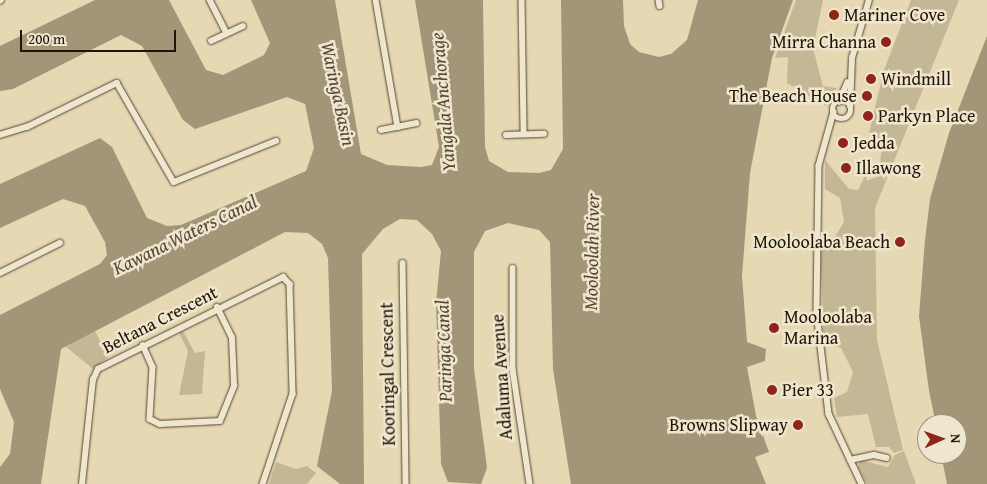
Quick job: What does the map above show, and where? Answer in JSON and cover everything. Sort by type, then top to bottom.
[{"type":"street","points":[[210,0],[227,33]]},
{"type":"street","points":[[376,0],[398,127]]},
{"type":"street","points":[[522,0],[524,134]]},
{"type":"street","points":[[862,484],[828,410],[816,293],[819,170],[826,136],[850,69],[869,0]]},
{"type":"street","points":[[211,41],[243,26]]},
{"type":"street","points":[[826,136],[841,119],[850,115],[850,69]]},
{"type":"street","points":[[0,135],[27,127],[111,84],[121,85],[174,182],[276,141]]},
{"type":"street","points":[[838,102],[850,106]]},
{"type":"street","points":[[834,112],[841,119]]},
{"type":"street","points":[[381,130],[416,123]]},
{"type":"street","points":[[506,135],[544,134]]},
{"type":"street","points":[[0,273],[60,243]]},
{"type":"street","name":"Kooringal Crescent","points":[[403,263],[406,484]]},
{"type":"street","name":"Adaluma Avenue","points":[[513,268],[513,369],[530,484]]},
{"type":"street","name":"Beltana Crescent","points":[[82,484],[94,374],[143,345],[217,307],[278,278],[288,278],[293,394],[263,484]]},
{"type":"street","points":[[143,345],[153,367],[150,418],[160,424],[220,421],[234,386],[232,338],[217,307]]},
{"type":"street","points":[[850,460],[874,455],[887,458]]},
{"type":"shaded area","points":[[796,0],[823,0],[813,48],[823,86],[837,88],[826,106],[787,83],[788,57],[775,58]]},
{"type":"shaded area","points":[[911,0],[959,0],[875,208],[877,340],[903,450],[894,453],[889,447],[876,447],[868,414],[837,417],[834,398],[847,392],[853,372],[841,348],[824,343],[820,241],[835,237],[844,222],[840,198],[825,189],[825,160],[849,189],[858,190],[866,174],[867,181],[879,176],[882,143],[869,133],[884,70]]},
{"type":"shaded area","points":[[94,329],[108,357],[93,369],[66,347]]},
{"type":"shaded area","points":[[183,331],[195,353],[205,351],[202,394],[179,395],[188,351],[179,333]]},
{"type":"shaded area","points":[[904,451],[916,484],[867,484],[858,467],[860,460],[888,467],[895,455]]},
{"type":"shaded area","points":[[276,462],[296,469],[307,466],[316,473],[307,484],[269,484]]},
{"type":"water","points":[[95,0],[169,0],[206,70],[223,75],[264,55],[270,43],[251,0],[335,0],[361,154],[387,165],[421,167],[432,165],[439,147],[415,0],[483,0],[485,147],[489,161],[508,172],[539,173],[551,170],[563,149],[561,0],[623,0],[624,26],[630,44],[639,52],[659,57],[671,54],[687,40],[698,0],[793,0],[772,58],[750,173],[742,276],[747,342],[766,349],[765,361],[747,367],[756,416],[769,452],[755,457],[766,484],[571,484],[553,369],[550,242],[539,230],[508,223],[485,231],[474,252],[474,369],[487,468],[481,484],[448,482],[441,464],[436,303],[441,251],[432,234],[417,220],[400,219],[383,229],[362,254],[364,484],[340,484],[317,466],[332,391],[328,258],[322,244],[308,233],[285,232],[61,349],[41,484],[0,484],[0,467],[10,454],[14,422],[0,389],[0,315],[100,264],[107,255],[105,242],[85,206],[63,199],[0,228],[0,184],[100,138],[112,147],[147,218],[167,226],[181,225],[306,171],[314,148],[305,104],[287,97],[195,129],[183,120],[142,46],[121,35],[13,89],[0,91],[0,46]]},
{"type":"water","points":[[987,36],[987,484],[947,484],[943,464],[967,464],[967,414],[934,414],[919,316],[930,199],[949,133]]},
{"type":"place","name":"Mariner Cove","points":[[834,15]]},
{"type":"place","name":"Mirra Channa","points":[[886,42]]},
{"type":"place","name":"Windmill","points":[[871,79]]},
{"type":"place","name":"The Beach House","points":[[867,96]]},
{"type":"place","name":"Parkyn Place","points":[[868,116]]},
{"type":"place","name":"Jedda","points":[[843,143]]},
{"type":"place","name":"Illawong","points":[[846,168]]},
{"type":"place","name":"Mooloolaba Beach","points":[[900,242]]},
{"type":"place","name":"Mooloolaba Marina","points":[[774,328]]},
{"type":"place","name":"Pier 33","points":[[772,390]]},
{"type":"place","name":"Browns Slipway","points":[[798,425]]},
{"type":"water label","name":"Waringa Basin","points":[[338,94]]},
{"type":"water label","name":"Yangala Anchorage","points":[[443,102]]},
{"type":"water label","name":"Kawana Waters Canal","points":[[185,235]]},
{"type":"water label","name":"Mooloolah River","points":[[592,252]]},
{"type":"water label","name":"Paringa Canal","points":[[444,351]]}]
